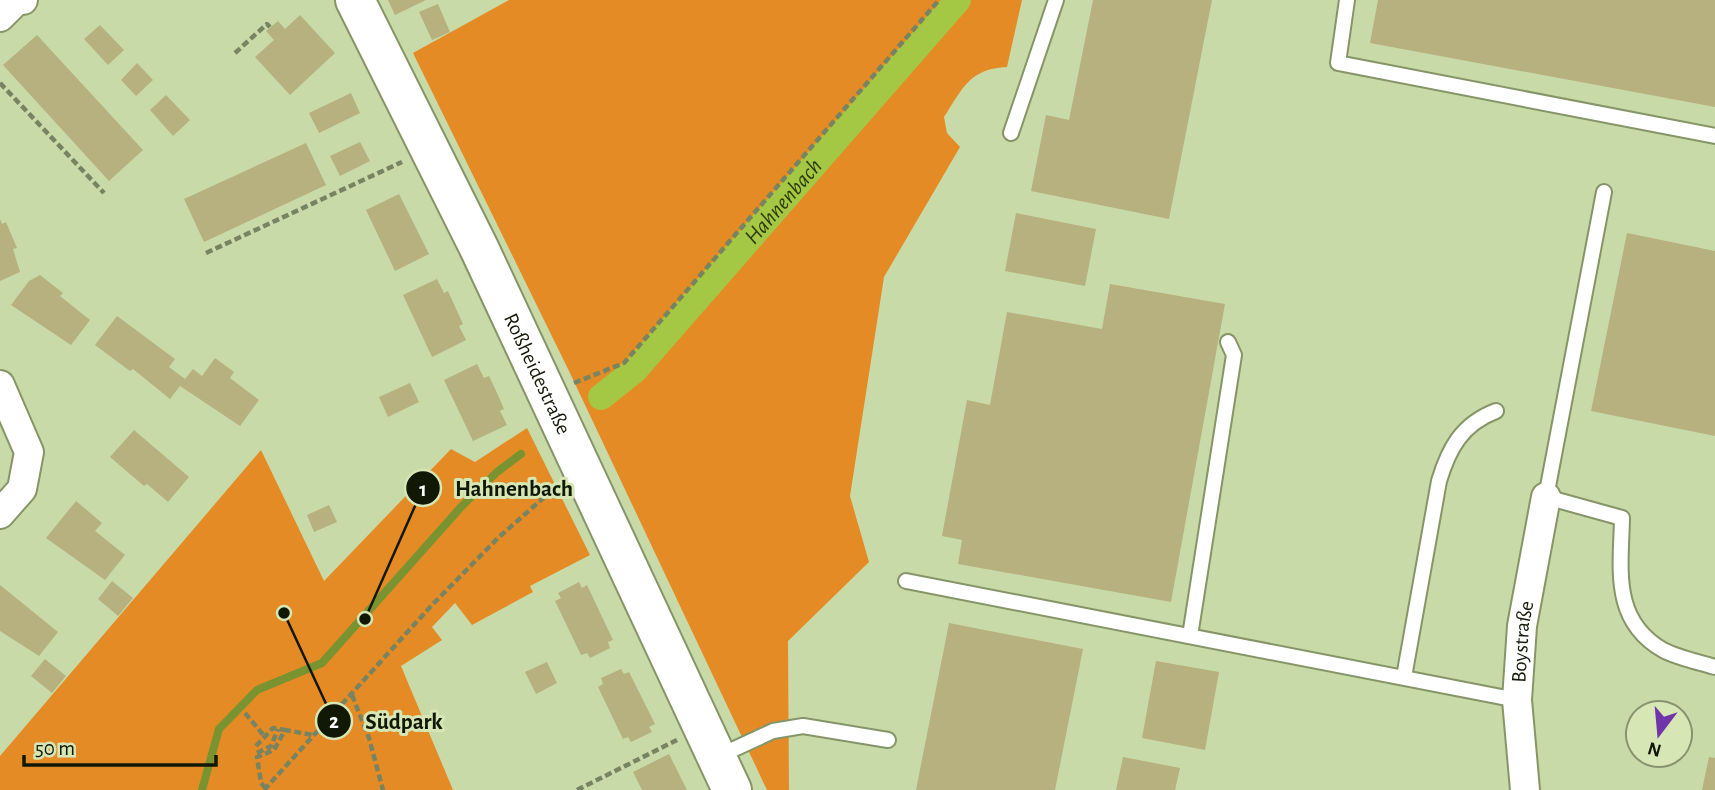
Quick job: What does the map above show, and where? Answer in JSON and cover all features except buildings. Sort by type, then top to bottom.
[{"type":"street","points":[[0,17],[16,1],[23,0]]},
{"type":"street","name":"Roßheidestraße","points":[[355,0],[479,248],[718,758]]},
{"type":"street","points":[[0,385],[29,452],[22,489],[0,514]]},
{"type":"street","name":"Boystraße","points":[[1525,790],[1517,699],[1522,626],[1546,497]]},
{"type":"lane","points":[[1011,133],[1056,0]]},
{"type":"lane","points":[[1347,0],[1338,63],[1715,136]]},
{"type":"lane","points":[[1604,191],[1546,497],[1622,518],[1621,594],[1634,623],[1663,649],[1715,667]]},
{"type":"lane","points":[[1191,636],[1234,355],[1228,342]]},
{"type":"lane","points":[[1404,677],[1439,481],[1447,455],[1462,432],[1496,411]]},
{"type":"lane","points":[[906,580],[1517,699]]},
{"type":"lane","points":[[718,758],[774,731],[803,726],[888,740]]},
{"type":"path","points":[[589,375],[624,363],[939,0]]},
{"type":"path","points":[[235,53],[267,24],[270,27]]},
{"type":"path","points":[[0,83],[104,193]]},
{"type":"path","points":[[206,253],[429,150]]},
{"type":"path","points":[[281,729],[274,750],[257,757],[261,783],[265,789],[415,622],[481,554],[560,484]]},
{"type":"path","points":[[352,695],[369,738],[383,790]]},
{"type":"path","points":[[245,713],[266,738]]},
{"type":"path","points":[[256,746],[266,738],[272,728],[313,735]]},
{"type":"path","points":[[257,753],[271,746],[281,729]]},
{"type":"path","points":[[577,790],[718,758]]},
{"type":"shaded area","points":[[509,0],[1022,0],[1007,67],[975,76],[962,89],[944,117],[947,133],[960,147],[884,277],[850,496],[869,562],[788,641],[789,790],[767,790],[569,371],[413,53]]},
{"type":"shaded area","points":[[527,428],[590,555],[530,586],[533,592],[472,625],[455,603],[432,627],[442,640],[401,666],[453,790],[0,790],[0,756],[261,450],[324,581],[451,449],[475,462]]},
{"type":"waterway","name":"Hahnenbach","points":[[601,397],[635,370],[958,0]]},
{"type":"waterway","name":"Hahnenbach","points":[[202,790],[219,729],[257,690],[322,663],[461,507],[497,472],[521,454]]},
{"type":"place","name":"Südpark","points":[[284,613]]},
{"type":"place","name":"Hahnenbach","points":[[365,619]]}]
